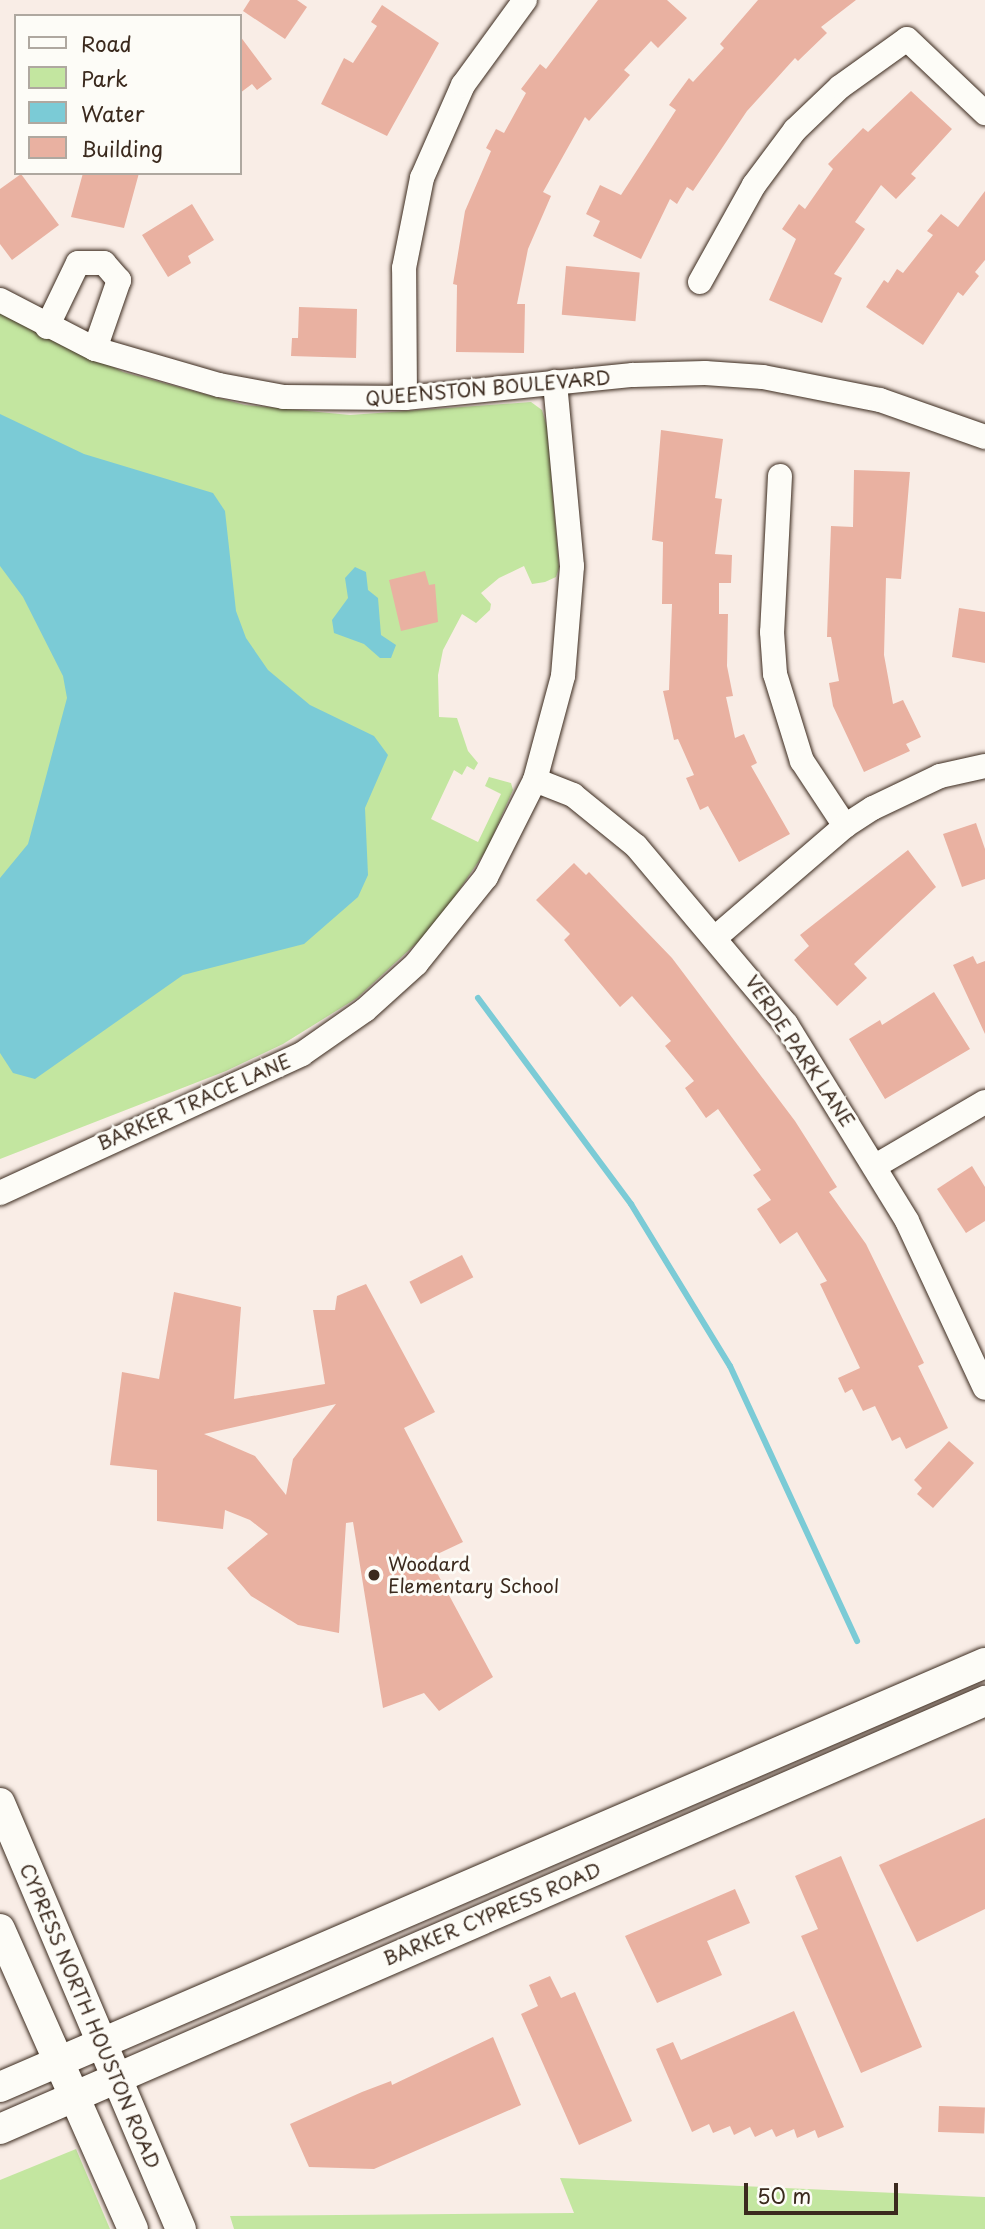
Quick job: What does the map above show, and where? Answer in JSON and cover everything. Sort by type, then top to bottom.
[{"type":"main road","name":"BARKER CYPRESS ROAD","points":[[0,2087],[985,1663]]},
{"type":"main road","name":"BARKER CYPRESS ROAD","points":[[0,2129],[985,1701]]},
{"type":"main road","name":"CYPRESS NORTH HOUSTON ROAD","points":[[0,1803],[99,2043],[181,2229]]},
{"type":"main road","points":[[496,1873],[512,1906]]},
{"type":"main road","points":[[0,1929],[77,2096],[133,2229]]},
{"type":"street","points":[[405,398],[404,268],[422,178],[463,85],[525,0]]},
{"type":"street","points":[[700,282],[754,185],[795,130],[840,87],[907,39],[985,113]]},
{"type":"street","points":[[47,327],[78,263],[104,263],[119,281],[94,349]]},
{"type":"street","name":"QUEENSTON BOULEVARD","points":[[0,300],[47,327],[94,349],[219,385],[284,397],[405,398],[645,374],[763,377],[880,400],[985,437]]},
{"type":"street","name":"BARKER TRACE LANE","points":[[0,1193],[93,1147],[243,1084],[302,1054],[365,1010],[416,964],[478,887],[513,829],[535,780],[563,676],[572,594],[570,521],[555,382]]},
{"type":"street","points":[[780,476],[772,632],[775,674],[802,761],[845,826]]},
{"type":"street","points":[[716,937],[845,826],[907,790],[985,766]]},
{"type":"street","name":"VERDE PARK LANE","points":[[535,780],[573,795],[606,819],[716,937],[786,1024],[877,1166],[940,1285],[985,1388]]},
{"type":"street","points":[[877,1166],[985,1102]]},
{"type":"green space","points":[[0,310],[123,372],[245,405],[350,415],[531,402],[542,410],[547,427],[559,568],[556,577],[545,582],[532,584],[524,566],[499,578],[481,593],[491,604],[490,610],[476,623],[462,614],[443,650],[438,675],[439,717],[457,718],[468,751],[478,763],[474,770],[467,766],[462,775],[454,770],[431,819],[478,842],[501,794],[485,786],[489,777],[511,783],[513,790],[487,849],[434,927],[357,998],[283,1044],[226,1071],[0,1159]]},
{"type":"green space","points":[[76,2149],[110,2229],[0,2229],[0,2180]]},
{"type":"green space","points":[[560,2178],[985,2197],[985,2229],[234,2229],[230,2216],[574,2213]]},
{"type":"water","points":[[0,414],[84,454],[213,493],[225,511],[236,611],[246,638],[268,670],[310,705],[374,736],[388,755],[365,808],[368,875],[358,897],[304,944],[183,975],[35,1079],[13,1073],[0,1053],[0,878],[28,844],[67,698],[63,676],[23,597],[0,566]]},
{"type":"water","points":[[355,567],[366,572],[368,590],[378,598],[381,635],[396,645],[391,658],[380,658],[364,644],[334,633],[332,620],[348,598],[345,578]]},
{"type":"building","points":[[250,0],[297,0],[307,7],[285,39],[243,11]]},
{"type":"building","points":[[598,0],[667,0],[687,18],[658,48],[651,41],[624,70],[630,75],[589,121],[585,117],[543,192],[551,196],[528,249],[517,304],[525,304],[524,353],[456,352],[457,285],[453,284],[465,211],[491,151],[486,148],[496,129],[504,133],[526,93],[521,89],[540,64],[546,69]]},
{"type":"building","points":[[758,0],[856,0],[821,27],[827,33],[798,61],[795,58],[747,111],[693,191],[687,187],[677,204],[670,199],[641,259],[593,236],[600,221],[586,214],[600,185],[621,195],[676,110],[669,105],[689,78],[693,82],[724,48],[720,44]]},
{"type":"building","points":[[382,5],[439,43],[387,136],[321,104],[344,58],[353,63],[377,26],[371,22]]},
{"type":"building","points":[[242,39],[272,79],[257,90],[252,84],[242,92]]},
{"type":"building","points":[[911,91],[952,129],[911,174],[916,178],[896,199],[881,185],[855,222],[865,229],[834,274],[842,278],[822,323],[769,300],[796,239],[782,229],[799,204],[805,209],[833,169],[828,164],[863,128],[868,132]]},
{"type":"building","points":[[22,175],[59,225],[12,260],[0,244],[0,189]]},
{"type":"building","points":[[82,175],[138,175],[124,228],[71,217]]},
{"type":"building","points":[[985,191],[985,260],[975,272],[979,276],[963,296],[958,292],[923,345],[866,307],[884,280],[888,283],[897,269],[903,273],[933,235],[927,231],[941,214],[958,227]]},
{"type":"building","points":[[192,204],[214,240],[188,256],[191,263],[168,277],[142,235]]},
{"type":"building","points":[[566,266],[640,272],[635,321],[562,315]]},
{"type":"building","points":[[299,307],[357,309],[356,358],[291,356],[292,338],[298,338]]},
{"type":"building","points":[[661,430],[723,439],[715,498],[722,499],[715,554],[732,555],[731,583],[719,583],[719,614],[728,614],[727,666],[733,696],[726,697],[735,738],[744,734],[757,763],[751,766],[790,834],[739,862],[708,806],[700,810],[686,778],[694,775],[678,739],[674,740],[663,691],[669,690],[672,604],[662,604],[663,542],[652,540]]},
{"type":"building","points":[[854,470],[910,472],[901,579],[886,578],[884,655],[893,704],[903,700],[921,737],[906,744],[910,751],[864,772],[833,706],[829,683],[839,681],[831,637],[827,637],[831,526],[853,527]]},
{"type":"building","points":[[425,571],[429,585],[435,584],[438,622],[401,631],[389,580]]},
{"type":"building","points":[[959,608],[985,612],[985,663],[952,657]]},
{"type":"building","points":[[976,823],[985,849],[985,879],[962,887],[943,834]]},
{"type":"building","points":[[908,850],[936,887],[854,964],[867,978],[837,1006],[794,960],[809,946],[800,935]]},
{"type":"building","points":[[574,863],[586,875],[589,872],[672,958],[795,1121],[837,1187],[829,1192],[866,1244],[924,1363],[918,1366],[948,1428],[906,1449],[900,1437],[892,1441],[875,1406],[863,1411],[852,1389],[845,1393],[838,1378],[860,1368],[820,1284],[827,1281],[797,1232],[780,1244],[757,1209],[771,1200],[753,1175],[761,1170],[718,1109],[706,1118],[685,1088],[694,1081],[665,1046],[671,1041],[632,996],[620,1007],[564,940],[570,934],[536,900]]},
{"type":"building","points":[[973,956],[977,964],[985,961],[985,1034],[953,965]]},
{"type":"building","points":[[934,992],[970,1049],[885,1099],[849,1039],[880,1020],[882,1025]]},
{"type":"building","points":[[972,1166],[985,1187],[985,1221],[966,1233],[937,1189]]},
{"type":"building","points":[[462,1255],[473,1277],[421,1304],[409,1282]]},
{"type":"building","points":[[366,1284],[435,1412],[404,1428],[463,1542],[429,1558],[493,1677],[439,1711],[424,1693],[383,1708],[353,1522],[346,1523],[339,1633],[298,1625],[251,1596],[227,1568],[268,1534],[250,1520],[225,1510],[223,1529],[157,1521],[157,1470],[110,1465],[122,1372],[159,1379],[174,1292],[241,1307],[234,1399],[325,1384],[313,1310],[335,1310],[337,1296]],"holes":[[[336,1404],[293,1459],[286,1495],[255,1456],[204,1434]]]},
{"type":"building","points":[[949,1441],[974,1463],[933,1508],[917,1494],[922,1488],[914,1480]]},
{"type":"building","points":[[985,1818],[985,1909],[917,1942],[879,1865]]},
{"type":"building","points":[[841,1856],[922,2047],[861,2073],[801,1936],[818,1929],[795,1876]]},
{"type":"building","points":[[735,1889],[750,1923],[707,1941],[722,1975],[657,2003],[625,1936]]},
{"type":"building","points":[[550,1976],[561,1998],[575,1992],[632,2121],[579,2145],[521,2014],[538,2006],[529,1985]]},
{"type":"building","points":[[794,2011],[844,2127],[818,2138],[815,2130],[797,2138],[794,2129],[776,2137],[772,2129],[755,2137],[750,2127],[734,2135],[730,2126],[713,2133],[709,2124],[692,2132],[656,2049],[673,2042],[681,2060]]},
{"type":"building","points":[[493,2037],[521,2105],[374,2169],[309,2167],[290,2124],[362,2092],[391,2081],[392,2085]]},
{"type":"building","points":[[939,2106],[985,2108],[984,2134],[938,2132]]},
{"type":"waterway","points":[[478,998],[631,1204],[730,1366],[857,1641]]},
{"type":"place","name":"Woodard Elementary School","points":[[374,1575]]}]
